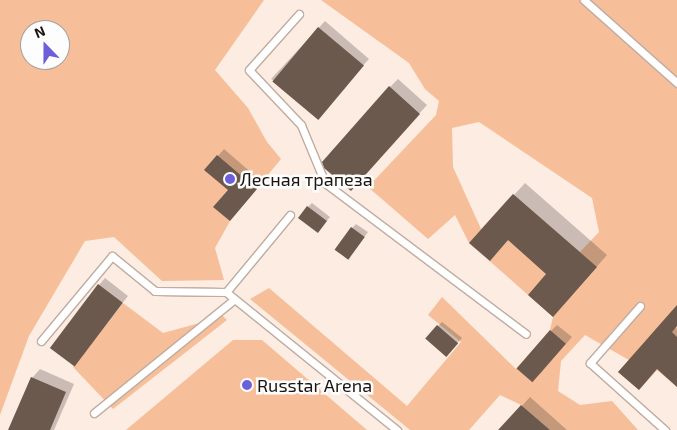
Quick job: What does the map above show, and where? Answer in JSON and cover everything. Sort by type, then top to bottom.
[{"type":"lane","points":[[584,0],[677,83]]},
{"type":"lane","points":[[299,14],[249,70],[300,125],[325,183],[526,334]]},
{"type":"lane","points":[[226,292],[290,215]]},
{"type":"lane","points":[[41,341],[112,256],[155,291],[226,292],[397,430]]},
{"type":"lane","points":[[94,412],[235,299]]},
{"type":"lane","points":[[640,306],[590,363],[665,430]]},
{"type":"shaded area","points":[[0,0],[264,0],[215,70],[248,108],[267,142],[281,159],[230,221],[215,248],[224,280],[162,281],[114,237],[85,241],[29,336],[0,415]]},
{"type":"shaded area","points":[[321,0],[677,0],[677,387],[657,370],[639,390],[618,372],[629,360],[585,335],[561,361],[558,391],[580,405],[612,401],[638,430],[550,430],[521,405],[500,395],[469,430],[410,430],[250,299],[269,288],[407,406],[461,342],[428,315],[442,297],[516,369],[550,330],[553,317],[469,243],[455,215],[428,239],[368,187],[436,115],[439,101],[425,89],[409,63]],"holes":[[[479,122],[592,198],[599,232],[580,252],[513,194],[481,229],[453,167],[452,128]]]},
{"type":"shaded area","points":[[123,303],[163,333],[207,321],[221,314],[227,320],[113,409],[73,367]]},
{"type":"shaded area","name":"Russtar Arena","points":[[233,340],[262,340],[367,430],[126,430]]},
{"type":"building","points":[[318,27],[364,66],[318,120],[272,81]]},
{"type":"building","points":[[389,86],[420,114],[351,191],[324,168],[322,162]]},
{"type":"building","name":"Лесная трапеза","points":[[217,155],[257,189],[230,221],[213,207],[228,190],[204,170]]},
{"type":"building","points":[[513,194],[597,267],[553,317],[528,295],[546,274],[508,240],[490,261],[469,243]]},
{"type":"building","points":[[307,206],[327,221],[318,233],[298,218]]},
{"type":"building","points":[[351,227],[365,237],[348,260],[335,250]]},
{"type":"building","points":[[98,284],[123,303],[75,367],[50,348]]},
{"type":"building","points":[[677,305],[677,326],[672,332],[677,337],[677,387],[657,369],[639,390],[618,372]]},
{"type":"building","points":[[437,325],[458,343],[446,357],[425,339]]},
{"type":"building","points":[[550,330],[566,344],[532,382],[517,368]]},
{"type":"building","points":[[31,377],[66,392],[50,430],[8,430]]},
{"type":"building","points":[[521,405],[550,430],[498,430]]},
{"type":"place","name":"Лесная трапеза","points":[[230,179]]},
{"type":"place","name":"Russtar Arena","points":[[247,385]]}]
